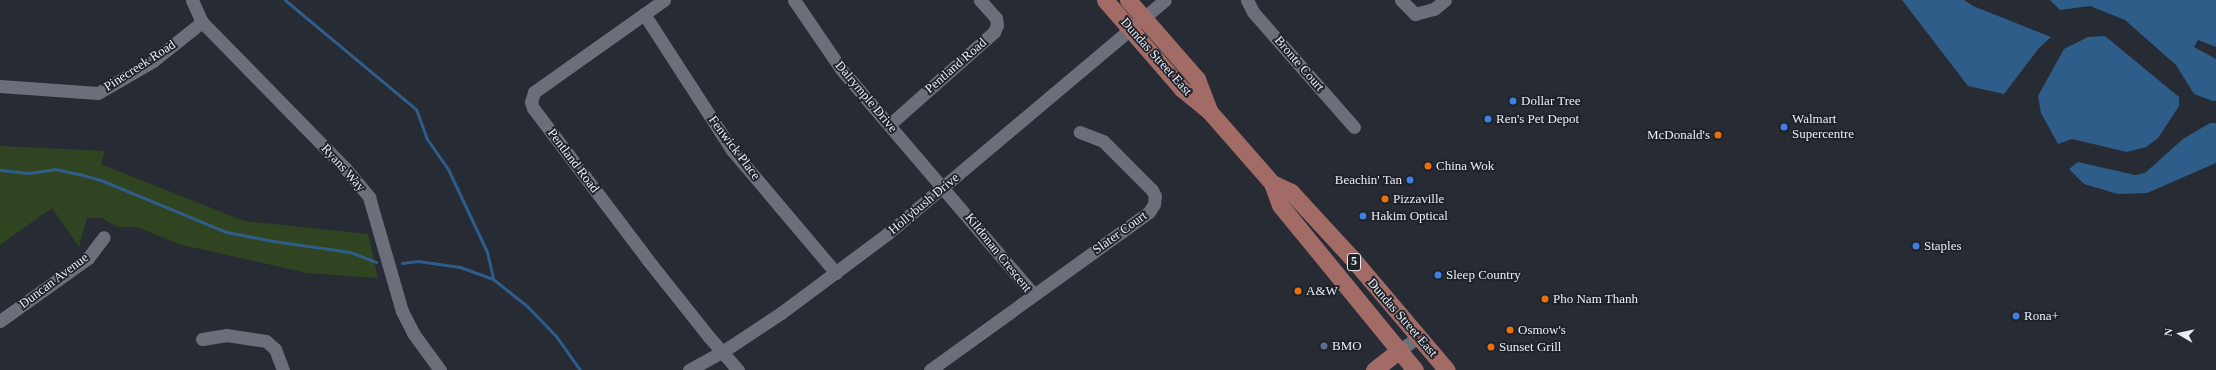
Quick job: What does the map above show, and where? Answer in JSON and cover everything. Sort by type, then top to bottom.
[{"type":"main road","name":"Dundas Street East","points":[[1106,0],[1182,89],[1209,111],[1272,183],[1280,205],[1407,363]]},
{"type":"main road","name":"Dundas Street East","points":[[1128,0],[1197,79],[1209,111]]},
{"type":"main road","name":"Dundas Street East","points":[[1272,183],[1291,192],[1419,336],[1447,370]]},
{"type":"main road","points":[[1374,370],[1407,363],[1430,349]]},
{"type":"street","name":"Ryans Way","points":[[192,0],[202,22],[345,168],[369,197],[402,311],[408,324],[440,370]]},
{"type":"street","name":"Pentland Road","points":[[664,0],[534,92],[531,102],[533,108],[647,259],[722,352]]},
{"type":"street","name":"Dalrymple Drive","points":[[794,0],[841,69],[944,189]]},
{"type":"street","name":"Pentland Road","points":[[889,125],[994,32],[997,25],[996,18],[980,0]]},
{"type":"street","name":"Hollybush Drive","points":[[689,370],[722,352],[781,313],[944,189],[1165,0]]},
{"type":"street","name":"Bronte Court","points":[[1247,0],[1253,12],[1354,127]]},
{"type":"street","points":[[1400,0],[1415,14],[1434,9],[1445,0]]},
{"type":"street","name":"Fenwick Place","points":[[644,14],[732,150],[836,272]]},
{"type":"street","name":"Pinecreek Road","points":[[0,86],[98,92],[153,60],[202,22]]},
{"type":"street","name":"Slater Court","points":[[1033,294],[1126,230],[1150,212],[1154,204],[1155,196],[1152,190],[1103,142],[1080,132]]},
{"type":"street","name":"Kildonan Crescent","points":[[930,370],[1033,294],[944,189]]},
{"type":"street","name":"Duncan Avenue","points":[[0,321],[88,258],[104,237]]},
{"type":"street","points":[[202,339],[226,335],[266,341],[275,349],[283,370]]},
{"type":"street","points":[[1407,363],[1419,336]]},
{"type":"street","points":[[722,352],[738,370]]},
{"type":"green space","points":[[0,146],[105,151],[101,164],[244,221],[368,234],[378,278],[307,273],[178,244],[137,227],[118,227],[101,218],[87,218],[79,247],[52,208],[0,245]]},
{"type":"water","points":[[1902,0],[1964,0],[1973,6],[2051,37],[2039,48],[2004,94],[1968,86]]},
{"type":"water","points":[[2050,0],[2216,0],[2216,47],[2198,40],[2194,47],[2216,59],[2216,101],[2194,94],[2176,65],[2125,20],[2090,6],[2060,10]]},
{"type":"water","points":[[2105,36],[2179,97],[2179,106],[2158,138],[2146,147],[2127,152],[2072,139],[2058,144],[2041,113],[2038,96],[2064,49],[2088,37]]},
{"type":"water","points":[[2210,123],[2216,123],[2216,163],[2147,193],[2118,194],[2084,184],[2069,169],[2078,162],[2135,175],[2145,173],[2183,139]]},
{"type":"waterway","points":[[285,0],[416,109],[427,139],[448,169],[487,252],[493,279]]},
{"type":"waterway","points":[[0,170],[28,173],[55,169],[79,174],[103,181],[226,232],[273,241],[350,252],[376,262]]},
{"type":"waterway","points":[[402,263],[418,261],[460,267],[493,279],[527,306],[556,336],[580,370]]},
{"type":"place","name":"Dollar Tree","points":[[1513,101]]},
{"type":"place","name":"Ren's Pet Depot","points":[[1488,119]]},
{"type":"place","name":"Walmart Supercentre","points":[[1784,127]]},
{"type":"place","name":"McDonald's","points":[[1718,135]]},
{"type":"place","name":"China Wok","points":[[1428,166]]},
{"type":"place","name":"Beachin' Tan","points":[[1410,180]]},
{"type":"place","name":"Pizzaville","points":[[1385,199]]},
{"type":"place","name":"Hakim Optical","points":[[1363,216]]},
{"type":"place","name":"Staples","points":[[1916,246]]},
{"type":"place","name":"Sleep Country","points":[[1438,275]]},
{"type":"place","name":"A&W","points":[[1298,291]]},
{"type":"place","name":"Pho Nam Thanh","points":[[1545,299]]},
{"type":"place","name":"Rona+","points":[[2016,316]]},
{"type":"place","name":"Osmow's","points":[[1510,330]]},
{"type":"place","name":"BMO","points":[[1324,346]]},
{"type":"place","name":"Sunset Grill","points":[[1491,347]]}]
